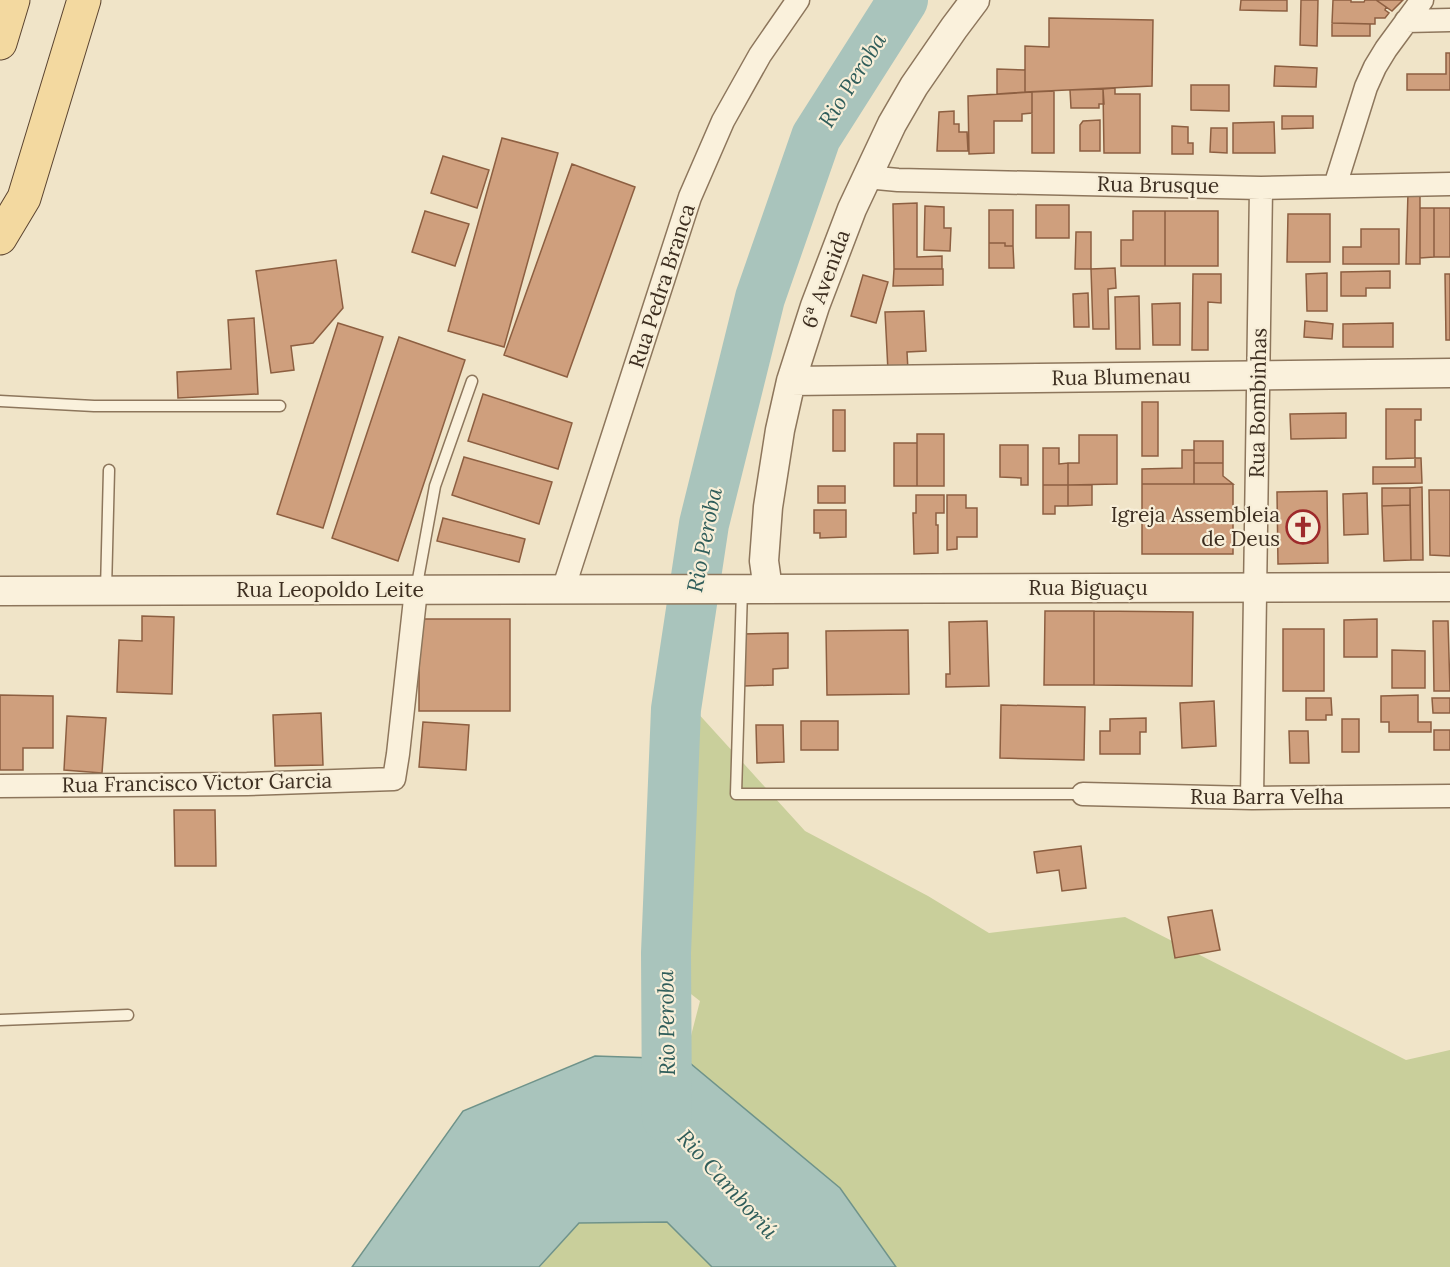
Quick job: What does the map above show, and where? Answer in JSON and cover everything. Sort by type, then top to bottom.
[{"type":"main road","points":[[0,43],[13,0]]},
{"type":"main road","points":[[0,238],[24,198],[75,6]]},
{"type":"main road","points":[[0,178],[9,179],[21,176],[32,170]]},
{"type":"street","name":"Rua Pedra Branca","points":[[563,590],[690,197],[723,122],[760,55],[798,0]]},
{"type":"street","name":"6ª Avenida","points":[[746,589],[764,561],[768,507],[780,430],[791,381],[815,306],[852,209],[892,124],[914,86],[975,0]]},
{"type":"street","points":[[1335,186],[1366,87],[1375,67],[1422,0]]},
{"type":"street","points":[[1406,21],[1450,20]]},
{"type":"street","name":"Rua Brusque","points":[[866,177],[898,180],[1261,188],[1450,184]]},
{"type":"street","name":"Rua Bombinhas","points":[[1252,798],[1261,188]]},
{"type":"street","name":"Rua Blumenau","points":[[791,381],[1450,373]]},
{"type":"street","name":"Rua Biguaçu","points":[[661,589],[1450,587]]},
{"type":"street","name":"Rua Leopoldo Leite","points":[[0,591],[661,589]]},
{"type":"street","name":"Rua Francisco Victor Garcia","points":[[0,786],[247,784],[394,778],[416,590]]},
{"type":"street","name":"Rua Barra Velha","points":[[1083,794],[1252,798],[1450,796]]},
{"type":"lane","points":[[416,590],[435,486],[472,381]]},
{"type":"lane","points":[[0,401],[94,406],[280,406]]},
{"type":"lane","points":[[106,591],[109,470]]},
{"type":"lane","points":[[746,589],[736,794],[1083,794]]},
{"type":"lane","points":[[0,1020],[128,1015]]},
{"type":"green space","points":[[695,710],[805,831],[928,896],[989,933],[1125,917],[1406,1060],[1450,1050],[1450,1267],[896,1267],[840,1188],[685,1059],[700,1001],[669,977]]},
{"type":"green space","points":[[667,1222],[712,1267],[540,1267],[579,1223]]},
{"type":"water","name":"Rio Camboriú","points":[[595,1056],[685,1059],[840,1188],[896,1267],[712,1267],[667,1222],[579,1223],[539,1267],[352,1267],[463,1111]]},
{"type":"building","points":[[1241,0],[1287,0],[1287,11],[1240,10]]},
{"type":"building","points":[[1301,0],[1318,0],[1317,46],[1300,45]]},
{"type":"building","points":[[1333,0],[1364,2],[1365,0],[1376,0],[1386,7],[1385,10],[1389,13],[1385,18],[1375,18],[1375,24],[1332,23]]},
{"type":"building","points":[[1376,0],[1403,0],[1392,11]]},
{"type":"building","points":[[1049,18],[1153,20],[1152,86],[1025,92],[1025,46],[1049,47]]},
{"type":"building","points":[[1332,23],[1370,24],[1370,36],[1332,36]]},
{"type":"building","points":[[1446,53],[1450,53],[1450,90],[1407,90],[1407,74],[1446,74]]},
{"type":"building","points":[[1275,66],[1317,68],[1316,87],[1274,86]]},
{"type":"building","points":[[997,69],[1025,70],[1025,92],[997,94]]},
{"type":"building","points":[[1191,85],[1229,85],[1229,111],[1191,110]]},
{"type":"building","points":[[1115,88],[1115,94],[1140,94],[1140,153],[1104,153],[1103,89]]},
{"type":"building","points":[[1103,89],[1104,104],[1099,104],[1099,108],[1071,108],[1070,90]]},
{"type":"building","points":[[1054,91],[1054,153],[1032,153],[1032,92]]},
{"type":"building","points":[[1032,92],[1032,113],[1022,114],[1022,121],[994,121],[994,153],[969,154],[968,96]]},
{"type":"building","points":[[954,111],[954,124],[959,124],[959,132],[967,132],[968,151],[937,151],[939,112]]},
{"type":"building","points":[[1282,116],[1313,116],[1313,128],[1282,129]]},
{"type":"building","points":[[1100,120],[1100,151],[1080,151],[1080,125],[1083,121]]},
{"type":"building","points":[[1274,122],[1275,153],[1233,153],[1233,123]]},
{"type":"building","points":[[1172,126],[1188,127],[1188,143],[1193,143],[1193,154],[1172,154]]},
{"type":"building","points":[[1211,128],[1227,128],[1227,153],[1210,152]]},
{"type":"building","points":[[502,138],[558,153],[504,347],[448,331]]},
{"type":"building","points":[[443,156],[489,170],[477,208],[431,193]]},
{"type":"building","points":[[572,164],[635,187],[567,377],[504,355]]},
{"type":"building","points":[[1408,192],[1420,192],[1420,264],[1406,264]]},
{"type":"building","points":[[917,203],[917,257],[942,256],[942,269],[894,269],[893,204]]},
{"type":"building","points":[[1036,205],[1069,205],[1069,238],[1036,238]]},
{"type":"building","points":[[925,206],[944,207],[944,228],[951,228],[950,251],[924,250]]},
{"type":"building","points":[[1420,208],[1434,208],[1434,257],[1420,258]]},
{"type":"building","points":[[1434,208],[1450,208],[1450,257],[1434,257]]},
{"type":"building","points":[[989,210],[1013,210],[1013,246],[1005,246],[1005,243],[989,243]]},
{"type":"building","points":[[425,211],[469,224],[455,266],[412,252]]},
{"type":"building","points":[[1133,211],[1165,211],[1165,266],[1121,266],[1121,240],[1133,240]]},
{"type":"building","points":[[1165,211],[1218,211],[1218,266],[1165,266]]},
{"type":"building","points":[[1288,214],[1330,214],[1330,262],[1287,262]]},
{"type":"building","points":[[1361,229],[1399,229],[1399,264],[1343,264],[1343,247],[1361,247]]},
{"type":"building","points":[[1076,232],[1091,232],[1091,269],[1075,269]]},
{"type":"building","points":[[989,243],[1005,243],[1005,246],[1013,246],[1014,268],[989,268]]},
{"type":"building","points":[[336,260],[343,308],[313,343],[291,346],[294,370],[271,373],[256,271]]},
{"type":"building","points":[[1115,268],[1116,288],[1108,289],[1109,329],[1093,329],[1091,269]]},
{"type":"building","points":[[894,269],[943,269],[943,285],[893,286]]},
{"type":"building","points":[[1390,271],[1390,288],[1366,288],[1366,296],[1341,296],[1341,272]]},
{"type":"building","points":[[1327,273],[1327,311],[1307,311],[1306,274]]},
{"type":"building","points":[[1193,274],[1221,274],[1221,303],[1208,302],[1208,350],[1192,350]]},
{"type":"building","points":[[1445,274],[1450,274],[1450,340],[1446,340]]},
{"type":"building","points":[[863,275],[888,282],[876,323],[851,316]]},
{"type":"building","points":[[1088,293],[1089,327],[1074,327],[1073,294]]},
{"type":"building","points":[[1139,296],[1140,349],[1116,349],[1115,297]]},
{"type":"building","points":[[1180,303],[1180,345],[1153,345],[1152,304]]},
{"type":"building","points":[[924,311],[926,351],[907,352],[908,370],[888,371],[885,312]]},
{"type":"building","points":[[254,318],[258,394],[178,398],[177,372],[231,369],[228,320]]},
{"type":"building","points":[[1305,321],[1333,324],[1332,339],[1304,337]]},
{"type":"building","points":[[338,323],[383,337],[323,528],[277,514]]},
{"type":"building","points":[[1393,323],[1393,347],[1343,347],[1343,324]]},
{"type":"building","points":[[399,337],[465,360],[398,561],[332,538]]},
{"type":"building","points":[[483,394],[572,423],[558,469],[468,441]]},
{"type":"building","points":[[1142,402],[1158,402],[1158,456],[1142,456]]},
{"type":"building","points":[[1386,409],[1421,409],[1421,420],[1415,420],[1415,458],[1386,459]]},
{"type":"building","points":[[833,410],[845,410],[845,451],[833,451]]},
{"type":"building","points":[[1346,413],[1346,438],[1291,439],[1290,414]]},
{"type":"building","points":[[917,434],[944,434],[944,486],[917,486]]},
{"type":"building","points":[[1079,435],[1117,435],[1117,484],[1068,485],[1068,463],[1079,463]]},
{"type":"building","points":[[1194,441],[1223,441],[1223,463],[1194,463]]},
{"type":"building","points":[[894,443],[917,443],[917,486],[894,486]]},
{"type":"building","points":[[1000,445],[1028,445],[1028,485],[1021,485],[1021,478],[1000,477]]},
{"type":"building","points":[[1043,448],[1059,448],[1059,464],[1068,463],[1068,485],[1043,485]]},
{"type":"building","points":[[1182,450],[1194,450],[1194,484],[1142,484],[1142,469],[1182,468]]},
{"type":"building","points":[[464,457],[552,482],[539,524],[452,495]]},
{"type":"building","points":[[1415,458],[1421,458],[1422,483],[1373,484],[1373,467],[1415,467]]},
{"type":"building","points":[[1194,463],[1223,463],[1223,476],[1233,484],[1194,484]]},
{"type":"building","points":[[1142,484],[1233,484],[1233,554],[1142,554]]},
{"type":"building","points":[[1043,485],[1068,485],[1068,506],[1055,506],[1055,514],[1043,514]]},
{"type":"building","points":[[1068,485],[1092,485],[1092,505],[1068,506]]},
{"type":"building","points":[[818,486],[845,486],[845,503],[818,503]]},
{"type":"building","points":[[1422,487],[1423,560],[1411,560],[1410,488]]},
{"type":"building","points":[[1382,488],[1410,488],[1410,505],[1382,506]]},
{"type":"building","points":[[1429,490],[1450,490],[1450,556],[1430,555]]},
{"type":"building","name":"Igreja Assembleia de Deus","points":[[1327,491],[1328,563],[1278,564],[1277,492]]},
{"type":"building","points":[[1367,493],[1368,534],[1344,535],[1343,494]]},
{"type":"building","points":[[916,495],[944,495],[944,513],[936,513],[938,553],[914,554],[913,513],[916,513]]},
{"type":"building","points":[[947,495],[966,495],[966,508],[977,508],[977,537],[957,537],[957,549],[947,550]]},
{"type":"building","points":[[1410,505],[1411,560],[1384,561],[1382,506]]},
{"type":"building","points":[[814,510],[846,510],[846,537],[820,538],[820,533],[814,533]]},
{"type":"building","points":[[443,518],[525,539],[519,562],[437,541]]},
{"type":"building","points":[[1045,611],[1094,611],[1094,685],[1044,685]]},
{"type":"building","points":[[1094,611],[1193,612],[1192,686],[1094,685]]},
{"type":"building","points":[[142,616],[174,617],[172,694],[117,692],[119,640],[142,641]]},
{"type":"building","points":[[419,619],[510,619],[510,711],[419,711]]},
{"type":"building","points":[[1377,619],[1377,657],[1344,657],[1344,620]]},
{"type":"building","points":[[987,621],[989,686],[946,687],[946,674],[950,674],[949,622]]},
{"type":"building","points":[[1433,621],[1448,621],[1450,691],[1434,691]]},
{"type":"building","points":[[1283,629],[1324,629],[1324,691],[1283,691]]},
{"type":"building","points":[[908,630],[909,694],[827,695],[826,631]]},
{"type":"building","points":[[788,633],[788,668],[773,669],[773,685],[744,686],[743,634]]},
{"type":"building","points":[[1392,650],[1425,651],[1425,688],[1392,688]]},
{"type":"building","points":[[0,695],[53,696],[53,748],[23,748],[23,770],[0,770]]},
{"type":"building","points":[[1418,695],[1418,722],[1431,722],[1431,732],[1389,732],[1389,722],[1381,722],[1381,696]]},
{"type":"building","points":[[1306,698],[1331,698],[1332,715],[1326,715],[1326,720],[1306,720]]},
{"type":"building","points":[[1432,698],[1450,698],[1450,713],[1433,713]]},
{"type":"building","points":[[1214,701],[1216,746],[1182,748],[1180,703]]},
{"type":"building","points":[[1001,705],[1085,707],[1084,760],[1000,758]]},
{"type":"building","points":[[321,713],[323,765],[275,766],[273,715]]},
{"type":"building","points":[[67,716],[106,718],[102,773],[64,770]]},
{"type":"building","points":[[1146,718],[1146,732],[1140,732],[1140,754],[1100,754],[1100,731],[1110,731],[1110,719]]},
{"type":"building","points":[[1342,719],[1359,719],[1359,752],[1342,752]]},
{"type":"building","points":[[801,721],[838,721],[838,750],[801,750]]},
{"type":"building","points":[[423,722],[469,725],[466,770],[419,767]]},
{"type":"building","points":[[756,725],[783,725],[784,762],[757,763]]},
{"type":"building","points":[[1434,730],[1450,730],[1450,750],[1434,750]]},
{"type":"building","points":[[1289,731],[1308,731],[1309,763],[1290,763]]},
{"type":"building","points":[[174,810],[215,810],[216,866],[175,866]]},
{"type":"building","points":[[1081,846],[1086,888],[1062,891],[1059,870],[1037,873],[1034,852]]},
{"type":"building","points":[[1212,910],[1220,950],[1175,958],[1168,917]]},
{"type":"waterway","name":"Rio Peroba","points":[[667,1118],[666,953],[676,709],[704,524],[760,298],[816,137],[903,0]]},
{"type":"place","name":"Igreja Assembleia de Deus","points":[[1303,527]]}]
